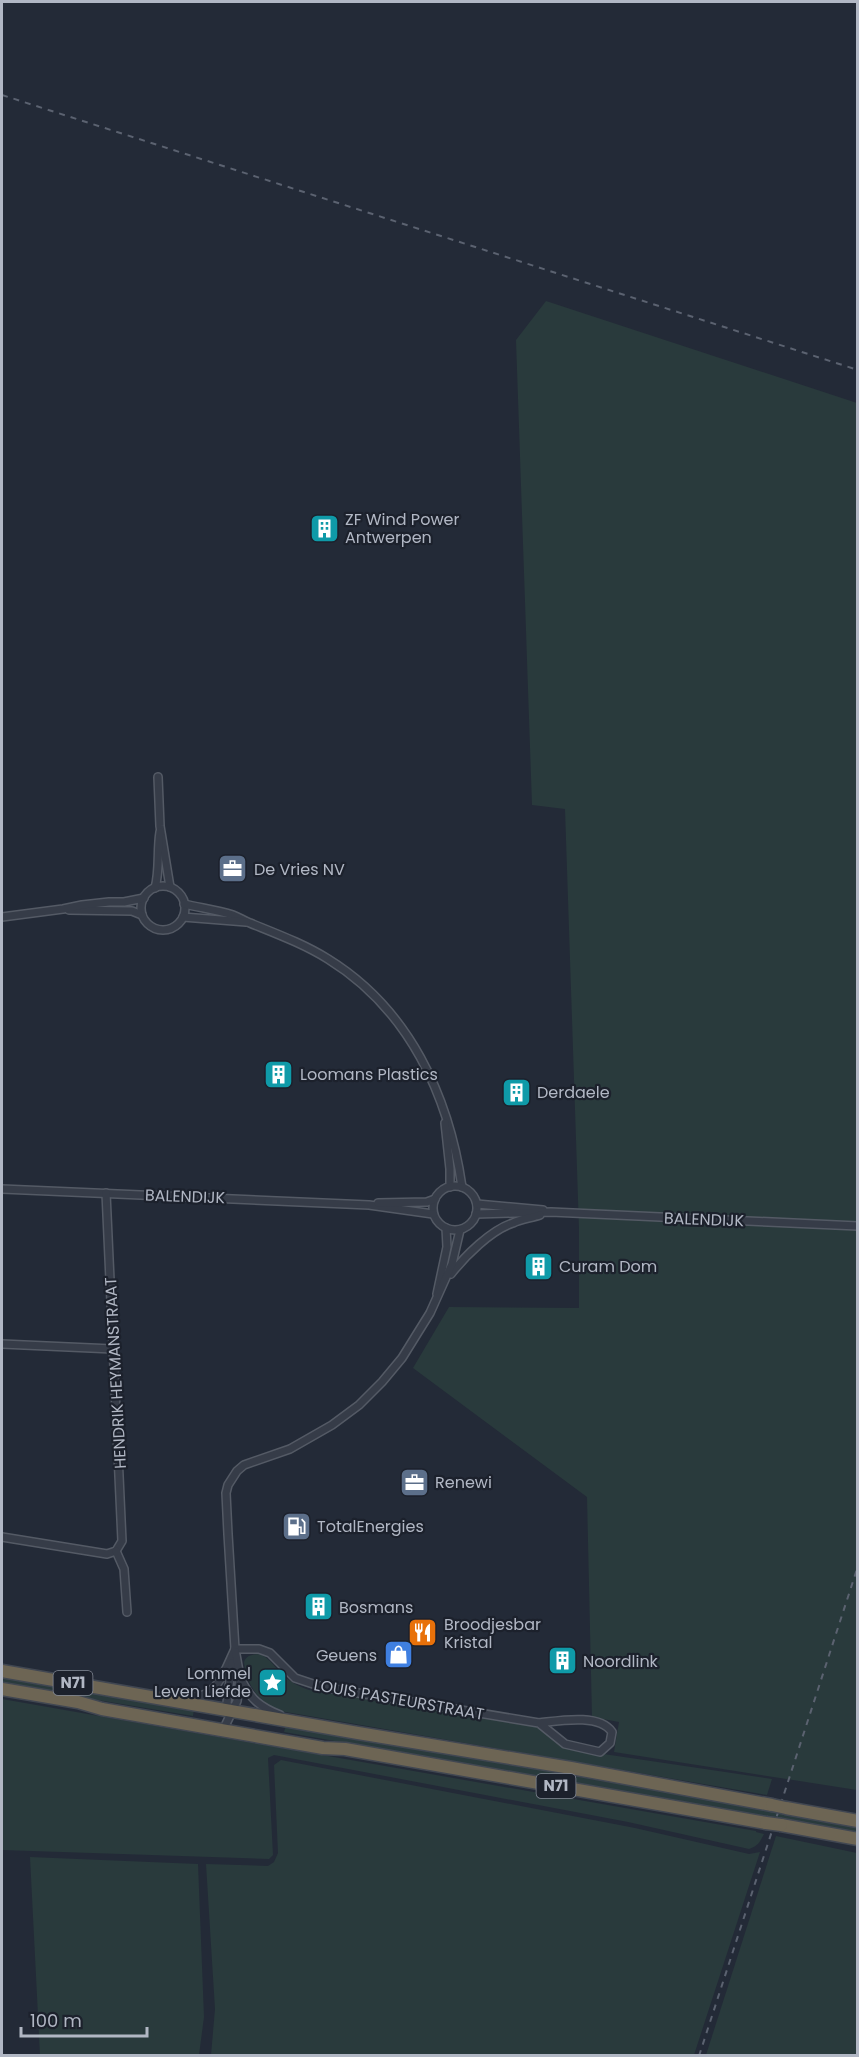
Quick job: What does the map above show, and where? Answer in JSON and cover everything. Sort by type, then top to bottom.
[{"type":"highway","name":"N71","points":[[2,1671],[571,1768],[858,1821]]},
{"type":"highway","name":"N71","points":[[2,1689],[226,1724],[327,1743],[345,1749]]},
{"type":"highway","name":"N71","points":[[78,1702],[102,1709],[311,1746],[345,1749],[858,1839]]},
{"type":"street","points":[[158,777],[160,826],[170,888]]},
{"type":"street","points":[[2,917],[144,898],[155,888],[158,878],[157,849],[160,826]]},
{"type":"street","points":[[144,898],[142,915],[151,927],[166,930],[179,923],[183,917],[184,904],[177,891],[170,888],[155,888]]},
{"type":"street","points":[[184,904],[222,912],[299,943],[328,958],[361,983],[376,998],[401,1027],[420,1056],[438,1094],[458,1157],[462,1187]]},
{"type":"street","points":[[63,909],[132,911],[142,915]]},
{"type":"street","points":[[183,917],[247,922]]},
{"type":"street","points":[[445,1117],[450,1187]]},
{"type":"street","points":[[450,1187],[462,1187],[472,1194],[477,1204],[476,1214],[470,1224],[460,1230],[446,1228],[440,1225],[434,1214],[435,1199],[438,1193],[450,1187]]},
{"type":"street","name":"BALENDIJK","points":[[2,1189],[369,1205],[434,1214]]},
{"type":"street","name":"HENDRIK HEYMANSTRAAT","points":[[106,1193],[123,1529],[122,1541],[116,1551]]},
{"type":"street","name":"BALENDIJK","points":[[369,1205],[382,1202],[427,1202],[435,1199]]},
{"type":"street","points":[[477,1204],[534,1208],[551,1212]]},
{"type":"street","points":[[476,1214],[551,1212]]},
{"type":"street","points":[[298,1723],[266,1710],[256,1703],[240,1677],[235,1649],[226,1505],[228,1485],[244,1465],[304,1442],[359,1405],[402,1358],[430,1313],[446,1281],[474,1249],[512,1223],[551,1212]]},
{"type":"street","name":"BALENDIJK","points":[[551,1212],[858,1226]]},
{"type":"street","points":[[437,1296],[447,1247],[446,1228]]},
{"type":"street","points":[[446,1281],[460,1230]]},
{"type":"street","points":[[2,1344],[113,1349]]},
{"type":"street","points":[[2,1537],[98,1553],[107,1554],[116,1551],[124,1569],[127,1612]]},
{"type":"street","points":[[145,1696],[174,1694],[191,1697],[206,1693],[221,1680],[235,1649]]},
{"type":"street","points":[[226,1724],[229,1711],[227,1696],[235,1649]]},
{"type":"street","name":"LOUIS PASTEURSTRAAT","points":[[235,1649],[259,1649],[270,1653],[295,1678],[322,1687],[539,1723],[572,1719],[596,1722],[609,1727],[612,1732],[610,1743],[600,1752],[565,1744],[539,1723]]},
{"type":"street","points":[[229,1711],[237,1701],[240,1677]]},
{"type":"shaded area","points":[[546,301],[857,403],[857,1790],[614,1752],[619,1722],[592,1717],[587,1497],[413,1368],[449,1307],[579,1308],[579,1229],[565,809],[532,805],[516,340]]},
{"type":"shaded area","points":[[258,1654],[268,1659],[290,1681],[309,1690],[537,1727],[563,1748],[772,1779],[767,1795],[280,1711],[255,1692],[248,1678],[244,1662],[251,1655]]},
{"type":"shaded area","points":[[2,1675],[194,1709],[193,1716],[2,1684]]},
{"type":"shaded area","points":[[2,1699],[764,1834],[755,1847],[749,1849],[628,1822],[274,1755],[268,1758],[273,1855],[269,1859],[2,1850]]},
{"type":"shaded area","points":[[286,1725],[857,1826],[857,1834],[284,1732]]},
{"type":"shaded area","points":[[281,1760],[635,1828],[749,1854],[760,1852],[694,2055],[211,2055],[215,2009],[206,1864],[268,1866],[274,1862],[278,1853],[274,1765]]},
{"type":"shaded area","points":[[776,1836],[857,1853],[857,2055],[706,2055]]},
{"type":"shaded area","points":[[30,1857],[198,1864],[204,2017],[199,2055],[40,2055]]},
{"type":"railway","points":[[2,95],[858,370]]},
{"type":"railway","points":[[699,2056],[858,1566]]},
{"type":"place","name":"ZF Wind Power Antwerpen","points":[[324,528]]},
{"type":"place","name":"De Vries NV","points":[[233,869]]},
{"type":"place","name":"Loomans Plastics","points":[[279,1074]]},
{"type":"place","name":"Derdaele","points":[[516,1092]]},
{"type":"place","name":"Curam Dom","points":[[538,1266]]},
{"type":"place","name":"Renewi","points":[[414,1482]]},
{"type":"place","name":"TotalEnergies","points":[[296,1526]]},
{"type":"place","name":"Bosmans","points":[[318,1607]]},
{"type":"place","name":"Broodjesbar Kristal","points":[[423,1633]]},
{"type":"place","name":"Geuens","points":[[398,1655]]},
{"type":"place","name":"Noordlink","points":[[562,1661]]},
{"type":"place","name":"Lommel Leven Liefde","points":[[272,1682]]}]
